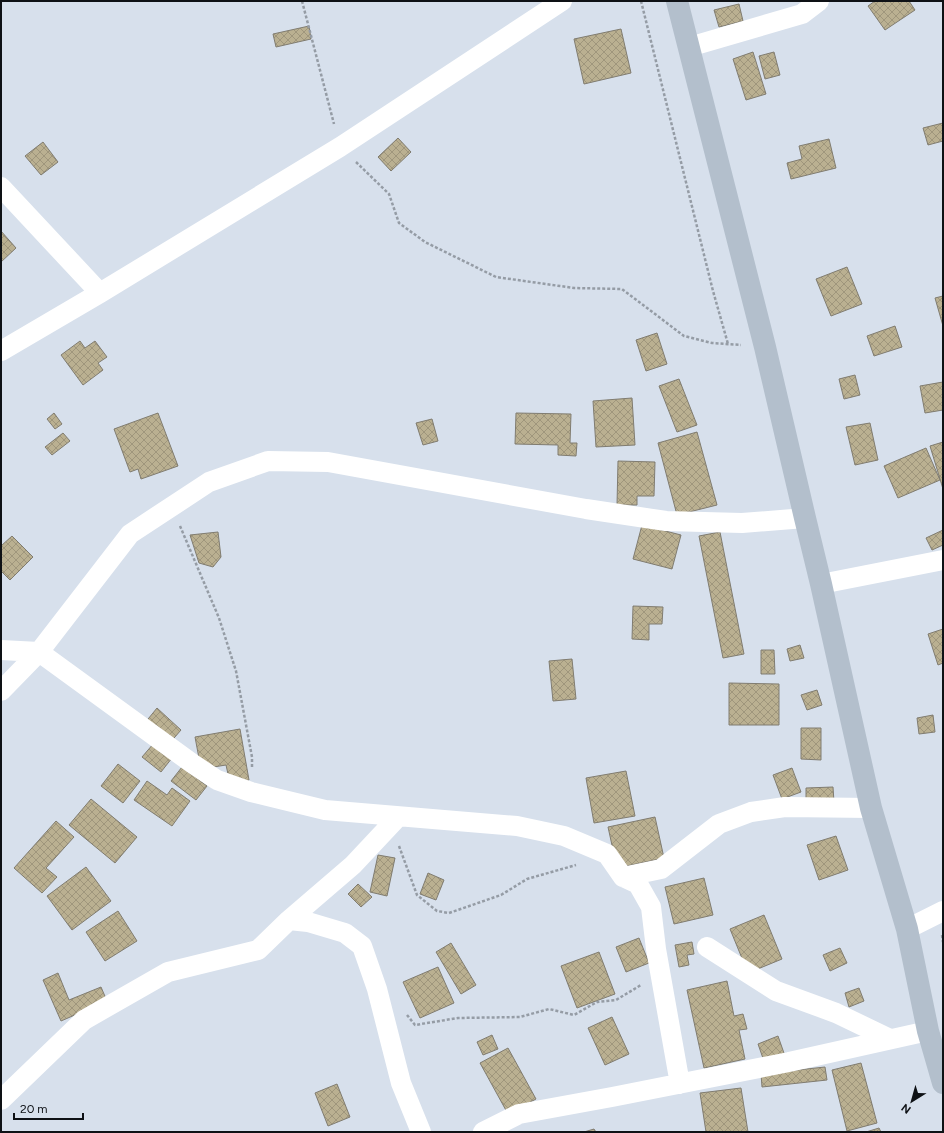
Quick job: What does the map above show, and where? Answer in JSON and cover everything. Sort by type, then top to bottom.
[{"type":"main road","points":[[677,1],[765,347],[804,518],[821,584],[871,808],[907,929],[928,1031],[943,1083]]},
{"type":"street","points":[[1,351],[100,293],[340,147],[562,1]]},
{"type":"street","points":[[689,46],[802,14],[819,1]]},
{"type":"street","points":[[1,187],[100,293]]},
{"type":"street","points":[[1,692],[40,652],[130,534],[209,482],[268,461],[328,462],[586,509],[666,521],[742,523],[804,518]]},
{"type":"street","points":[[821,584],[943,560]]},
{"type":"street","points":[[1,650],[40,652],[192,764],[217,780],[251,792],[325,810],[395,820],[516,826],[564,836],[607,854],[623,877],[638,884],[651,907],[656,949],[680,1084]]},
{"type":"street","points":[[623,877],[661,869],[719,824],[751,812],[785,807],[871,808]]},
{"type":"street","points":[[1,1100],[84,1020],[168,972],[258,950],[289,920],[353,865],[395,820]]},
{"type":"street","points":[[907,929],[943,911]]},
{"type":"street","points":[[289,920],[308,922],[345,933],[362,946],[377,989],[401,1083],[421,1132]]},
{"type":"street","points":[[706,947],[776,991],[836,1014],[890,1039]]},
{"type":"street","points":[[483,1132],[519,1114],[789,1062],[928,1031]]},
{"type":"path","points":[[302,1],[340,147],[389,194],[399,223],[425,242],[496,277],[574,288],[622,289],[684,336],[712,342],[765,347]]},
{"type":"path","points":[[641,1],[713,291],[728,344]]},
{"type":"path","points":[[172,507],[219,618],[236,671],[252,756],[251,792]]},
{"type":"path","points":[[395,820],[417,895],[437,911],[450,913],[500,895],[527,879],[572,867],[607,854]]},
{"type":"path","points":[[406,1013],[415,1025],[458,1018],[520,1017],[548,1009],[574,1015],[597,1002],[616,1000],[642,984]]},
{"type":"building","points":[[875,1],[909,1],[915,10],[885,30],[868,6]]},
{"type":"building","points":[[739,4],[743,21],[719,27],[714,10]]},
{"type":"building","points":[[309,26],[311,39],[276,47],[273,34]]},
{"type":"building","points":[[621,29],[631,73],[584,84],[574,39]]},
{"type":"building","points":[[753,52],[766,94],[746,100],[733,59]]},
{"type":"building","points":[[774,52],[780,75],[765,79],[759,56]]},
{"type":"building","points":[[943,123],[943,141],[928,145],[923,128]]},
{"type":"building","points":[[398,138],[411,152],[391,171],[378,157]]},
{"type":"building","points":[[829,139],[836,168],[791,179],[787,163],[802,159],[799,146]]},
{"type":"building","points":[[43,142],[58,162],[41,175],[25,156]]},
{"type":"building","points":[[1,231],[16,248],[1,262]]},
{"type":"building","points":[[847,267],[862,304],[831,316],[816,279]]},
{"type":"building","points":[[943,296],[943,326],[935,298]]},
{"type":"building","points":[[895,326],[902,347],[874,356],[867,336]]},
{"type":"building","points":[[657,333],[667,364],[646,371],[636,340]]},
{"type":"building","points":[[80,341],[85,348],[95,341],[107,357],[98,363],[103,370],[83,385],[61,355]]},
{"type":"building","points":[[855,375],[860,395],[844,399],[839,379]]},
{"type":"building","points":[[679,379],[697,425],[677,432],[659,386]]},
{"type":"building","points":[[943,382],[943,410],[925,413],[920,386]]},
{"type":"building","points":[[632,398],[635,445],[596,447],[593,401]]},
{"type":"building","points":[[54,413],[62,424],[55,429],[47,419]]},
{"type":"building","points":[[158,413],[178,466],[141,479],[138,469],[130,472],[114,429]]},
{"type":"building","points":[[516,413],[571,414],[570,443],[577,443],[576,456],[558,455],[558,445],[515,444]]},
{"type":"building","points":[[432,419],[438,441],[423,445],[416,423]]},
{"type":"building","points":[[870,423],[878,460],[855,465],[846,427]]},
{"type":"building","points":[[697,432],[717,505],[677,515],[658,443]]},
{"type":"building","points":[[63,433],[70,441],[52,455],[45,447]]},
{"type":"building","points":[[943,442],[943,489],[930,446]]},
{"type":"building","points":[[926,448],[940,480],[898,498],[884,466]]},
{"type":"building","points":[[618,461],[655,462],[654,496],[637,496],[637,505],[617,505]]},
{"type":"building","points":[[642,525],[681,535],[672,569],[633,559]]},
{"type":"building","points":[[943,530],[943,545],[932,550],[926,538]]},
{"type":"building","points":[[218,532],[221,557],[213,567],[199,563],[190,535]]},
{"type":"building","points":[[720,532],[744,654],[723,658],[699,536]]},
{"type":"building","points":[[12,536],[33,557],[10,580],[1,571],[1,546]]},
{"type":"building","points":[[633,606],[663,607],[662,624],[649,624],[649,640],[632,639]]},
{"type":"building","points":[[943,629],[943,663],[938,665],[928,634]]},
{"type":"building","points":[[800,645],[804,658],[790,661],[787,649]]},
{"type":"building","points":[[761,650],[774,650],[775,674],[761,674]]},
{"type":"building","points":[[572,659],[576,699],[553,701],[549,661]]},
{"type":"building","points":[[729,683],[779,684],[779,725],[729,725]]},
{"type":"building","points":[[817,690],[822,705],[807,710],[801,695]]},
{"type":"building","points":[[157,708],[181,730],[168,745],[144,724]]},
{"type":"building","points":[[933,715],[935,732],[919,734],[917,718]]},
{"type":"building","points":[[801,728],[821,728],[821,760],[801,759]]},
{"type":"building","points":[[240,729],[249,780],[230,783],[226,765],[201,769],[195,737]]},
{"type":"building","points":[[154,743],[172,758],[161,772],[142,757]]},
{"type":"building","points":[[118,764],[140,781],[123,803],[101,786]]},
{"type":"building","points":[[182,767],[207,786],[196,800],[171,781]]},
{"type":"building","points":[[792,768],[801,792],[782,799],[773,775]]},
{"type":"building","points":[[626,771],[635,816],[594,823],[586,778]]},
{"type":"building","points":[[147,781],[167,795],[172,788],[190,801],[172,826],[134,800]]},
{"type":"building","points":[[833,787],[834,802],[806,803],[806,788]]},
{"type":"building","points":[[91,799],[137,837],[115,863],[69,825]]},
{"type":"building","points":[[655,817],[664,858],[617,868],[608,827]]},
{"type":"building","points":[[56,821],[74,837],[46,868],[57,877],[42,893],[14,868]]},
{"type":"building","points":[[836,836],[848,870],[819,880],[807,845]]},
{"type":"building","points":[[378,855],[395,858],[387,896],[370,892]]},
{"type":"building","points":[[86,867],[111,901],[72,930],[47,896]]},
{"type":"building","points":[[428,873],[444,880],[436,900],[420,894]]},
{"type":"building","points":[[704,878],[713,915],[674,924],[665,887]]},
{"type":"building","points":[[358,884],[372,897],[361,907],[348,894]]},
{"type":"building","points":[[118,911],[137,941],[105,961],[86,932]]},
{"type":"building","points":[[764,915],[782,959],[748,973],[730,929]]},
{"type":"building","points":[[639,938],[649,963],[626,972],[616,947]]},
{"type":"building","points":[[692,942],[694,954],[687,955],[689,965],[679,967],[675,945]]},
{"type":"building","points":[[451,943],[476,985],[461,994],[436,952]]},
{"type":"building","points":[[840,948],[847,963],[830,971],[823,955]]},
{"type":"building","points":[[599,952],[615,994],[577,1008],[561,966]]},
{"type":"building","points":[[438,967],[454,1003],[420,1018],[403,982]]},
{"type":"building","points":[[58,973],[69,1000],[101,987],[107,1001],[61,1021],[43,980]]},
{"type":"building","points":[[727,981],[734,1016],[743,1014],[747,1029],[739,1030],[745,1059],[704,1068],[687,990]]},
{"type":"building","points":[[859,988],[864,1001],[849,1007],[845,993]]},
{"type":"building","points":[[612,1017],[629,1054],[605,1065],[588,1028]]},
{"type":"building","points":[[492,1035],[498,1049],[483,1055],[477,1042]]},
{"type":"building","points":[[778,1036],[785,1056],[765,1064],[758,1044]]},
{"type":"building","points":[[508,1048],[536,1099],[508,1114],[480,1063]]},
{"type":"building","points":[[861,1063],[877,1123],[847,1131],[832,1070]]},
{"type":"building","points":[[825,1067],[827,1080],[762,1087],[761,1074]]},
{"type":"building","points":[[337,1084],[350,1117],[328,1126],[315,1093]]},
{"type":"building","points":[[741,1088],[748,1132],[706,1132],[700,1093]]},
{"type":"building","points":[[879,1128],[881,1132],[866,1132]]},
{"type":"building","points":[[594,1129],[596,1132],[584,1132]]}]
